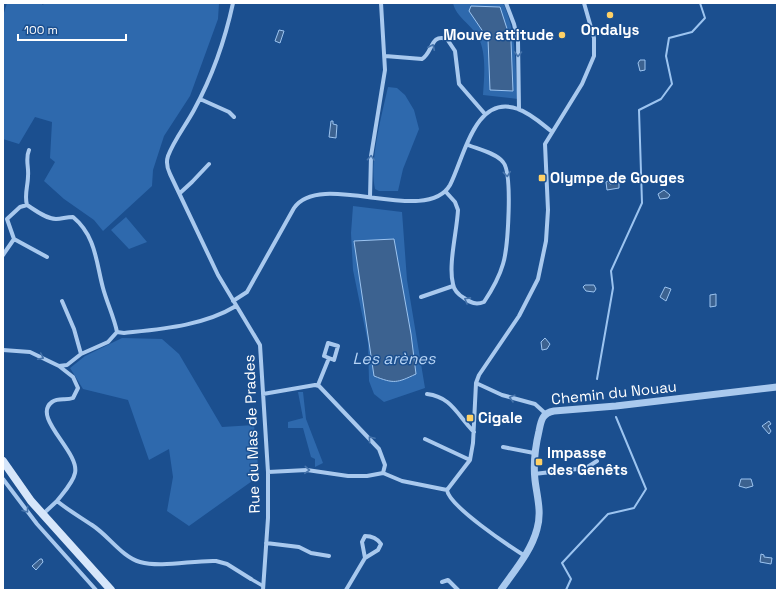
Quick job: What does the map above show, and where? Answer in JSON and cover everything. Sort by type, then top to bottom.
[{"type":"main road","points":[[3,460],[31,501],[110,590]]},
{"type":"street","name":"Rue du Mas de Prades","points":[[233,3],[225,37],[200,99],[172,147],[168,159],[168,169],[218,275],[260,345],[268,472],[263,588]]},
{"type":"street","points":[[370,197],[371,156],[382,94],[385,56],[381,3]]},
{"type":"street","points":[[506,3],[514,24],[518,41],[519,109]]},
{"type":"street","points":[[447,490],[470,460],[474,432],[476,383],[479,375],[519,316],[538,279],[546,241],[547,226],[548,204],[545,144],[551,131],[582,84],[594,56],[594,38],[584,3]]},
{"type":"street","points":[[385,56],[422,59],[428,54],[435,40],[440,38],[447,39],[455,51],[459,84],[485,114]]},
{"type":"street","points":[[200,99],[230,112],[234,118]]},
{"type":"street","points":[[233,301],[247,292],[294,208],[300,201],[320,193],[420,201],[433,200],[446,192],[476,126],[485,114],[502,106],[519,109],[551,131]]},
{"type":"street","points":[[446,192],[455,202],[458,210],[451,273],[453,286],[458,294],[468,301],[476,304],[484,302],[495,285],[503,263],[509,213],[506,165],[502,160],[468,145]]},
{"type":"street","points":[[27,205],[25,194],[29,175],[27,154],[29,150]]},
{"type":"street","points":[[180,193],[209,164]]},
{"type":"street","points":[[47,257],[14,239],[6,219],[20,206],[27,205],[47,217],[57,219],[65,216],[73,217],[88,233],[95,249],[102,287],[117,332]]},
{"type":"street","points":[[3,255],[14,239]]},
{"type":"street","points":[[421,297],[453,286]]},
{"type":"street","points":[[62,301],[74,329],[81,354]]},
{"type":"street","points":[[117,332],[124,333],[170,328],[218,316],[236,306]]},
{"type":"street","points":[[59,366],[67,365],[81,354],[108,342],[117,332]]},
{"type":"street","points":[[3,350],[30,352],[59,366],[73,377],[78,388],[73,398],[55,400],[49,405],[46,412],[48,420],[75,464],[74,477],[57,501],[43,514]]},
{"type":"street","points":[[318,385],[329,358]]},
{"type":"street","points":[[476,383],[502,395],[535,404],[546,414]]},
{"type":"street","points":[[263,394],[318,385]]},
{"type":"street","points":[[318,385],[364,431],[379,449],[385,465],[383,473]]},
{"type":"street","name":"Chemin du Nouau","points":[[501,590],[525,556],[537,530],[540,508],[534,474],[534,453],[542,420],[546,414],[554,411],[616,406],[777,387]]},
{"type":"street","points":[[427,394],[442,397],[474,432]]},
{"type":"street","points":[[425,439],[470,460]]},
{"type":"street","points":[[503,447],[534,453]]},
{"type":"street","points":[[534,474],[586,468],[597,461]]},
{"type":"street","points":[[268,472],[307,470],[348,476],[367,476],[383,473],[402,481],[447,490]]},
{"type":"street","points":[[3,479],[37,524],[96,590]]},
{"type":"street","points":[[447,490],[448,495],[460,509],[525,556]]},
{"type":"street","points":[[57,501],[102,532],[128,558],[141,562],[154,563],[216,561],[227,564],[263,588]]},
{"type":"street","points":[[346,590],[365,558],[378,550],[381,544],[379,540],[372,536],[365,536],[362,542],[365,558]]},
{"type":"street","points":[[266,543],[299,547],[312,553],[329,556]]},
{"type":"street","points":[[442,582],[448,580],[458,590]]},
{"type":"street","points":[[88,590],[92,585]]},
{"type":"shaded area","points":[[7,3],[41,3],[43,5],[44,3],[219,3],[218,19],[190,96],[164,136],[153,170],[152,186],[103,231],[94,220],[64,199],[44,181],[55,162],[50,158],[52,122],[35,117],[19,144],[3,139],[3,16]]},
{"type":"shaded area","points":[[453,3],[503,3],[508,15],[515,50],[518,99],[483,95],[484,58],[481,43],[475,32],[457,12]]},
{"type":"shaded area","points":[[388,87],[397,88],[405,95],[414,110],[419,129],[403,169],[398,191],[379,191],[375,189],[375,152]]},
{"type":"shaded area","name":"Les arènes","points":[[353,206],[402,212],[407,280],[425,388],[384,402],[374,394],[369,381],[368,343],[353,270],[351,233]]},
{"type":"shaded area","points":[[126,217],[147,242],[129,249],[111,230]]},
{"type":"shaded area","points":[[122,338],[162,339],[179,354],[222,427],[254,425],[259,476],[189,526],[167,511],[173,477],[169,449],[149,460],[128,400],[83,389],[70,368],[85,356]]},
{"type":"shaded area","points":[[298,392],[303,392],[306,419],[323,463],[315,467],[315,459],[311,457],[303,428],[288,428],[288,422],[303,418]]},
{"type":"water","points":[[471,6],[500,7],[511,41],[513,91],[490,90],[488,39],[469,11]]},
{"type":"water","points":[[279,30],[284,31],[280,43],[275,41]]},
{"type":"water","points":[[640,60],[645,60],[645,70],[640,71],[638,63]]},
{"type":"water","points":[[331,121],[333,121],[333,124],[337,125],[336,138],[329,137]]},
{"type":"water","points":[[608,181],[610,184],[619,182],[619,188],[607,190],[606,182]]},
{"type":"water","points":[[664,190],[670,195],[668,198],[660,199],[658,194]]},
{"type":"water","name":"Les arènes","points":[[394,239],[411,334],[416,374],[400,381],[391,381],[374,376],[354,241]]},
{"type":"water","points":[[585,285],[594,285],[596,289],[594,292],[586,291],[583,287]]},
{"type":"water","points":[[665,287],[671,289],[666,301],[660,297]]},
{"type":"water","points":[[716,294],[716,306],[710,307],[710,295]]},
{"type":"water","points":[[545,338],[550,344],[547,349],[542,350],[541,342]]},
{"type":"water","points":[[769,421],[771,424],[768,426],[771,431],[769,434],[762,426]]},
{"type":"water","points":[[741,479],[751,479],[753,486],[746,488],[739,486]]},
{"type":"water","points":[[761,554],[764,555],[764,557],[772,558],[771,564],[760,562]]},
{"type":"water","points":[[42,559],[43,562],[36,570],[32,566]]},
{"type":"waterway","points":[[597,379],[613,288],[611,271],[642,203],[639,110],[661,99],[672,84],[666,56],[669,38],[692,32],[705,18],[700,3]]},
{"type":"waterway","points":[[616,417],[646,489]]},
{"type":"waterway","points":[[566,590],[571,579],[562,563],[608,514],[634,508],[646,489]]},
{"type":"place","name":"Ondalys","points":[[610,15]]},
{"type":"place","name":"Mouve attitude","points":[[562,35]]},
{"type":"place","name":"Olympe de Gouges","points":[[542,178]]},
{"type":"place","name":"Cigale","points":[[470,418]]},
{"type":"place","name":"Impasse des Genêts","points":[[539,462]]}]
